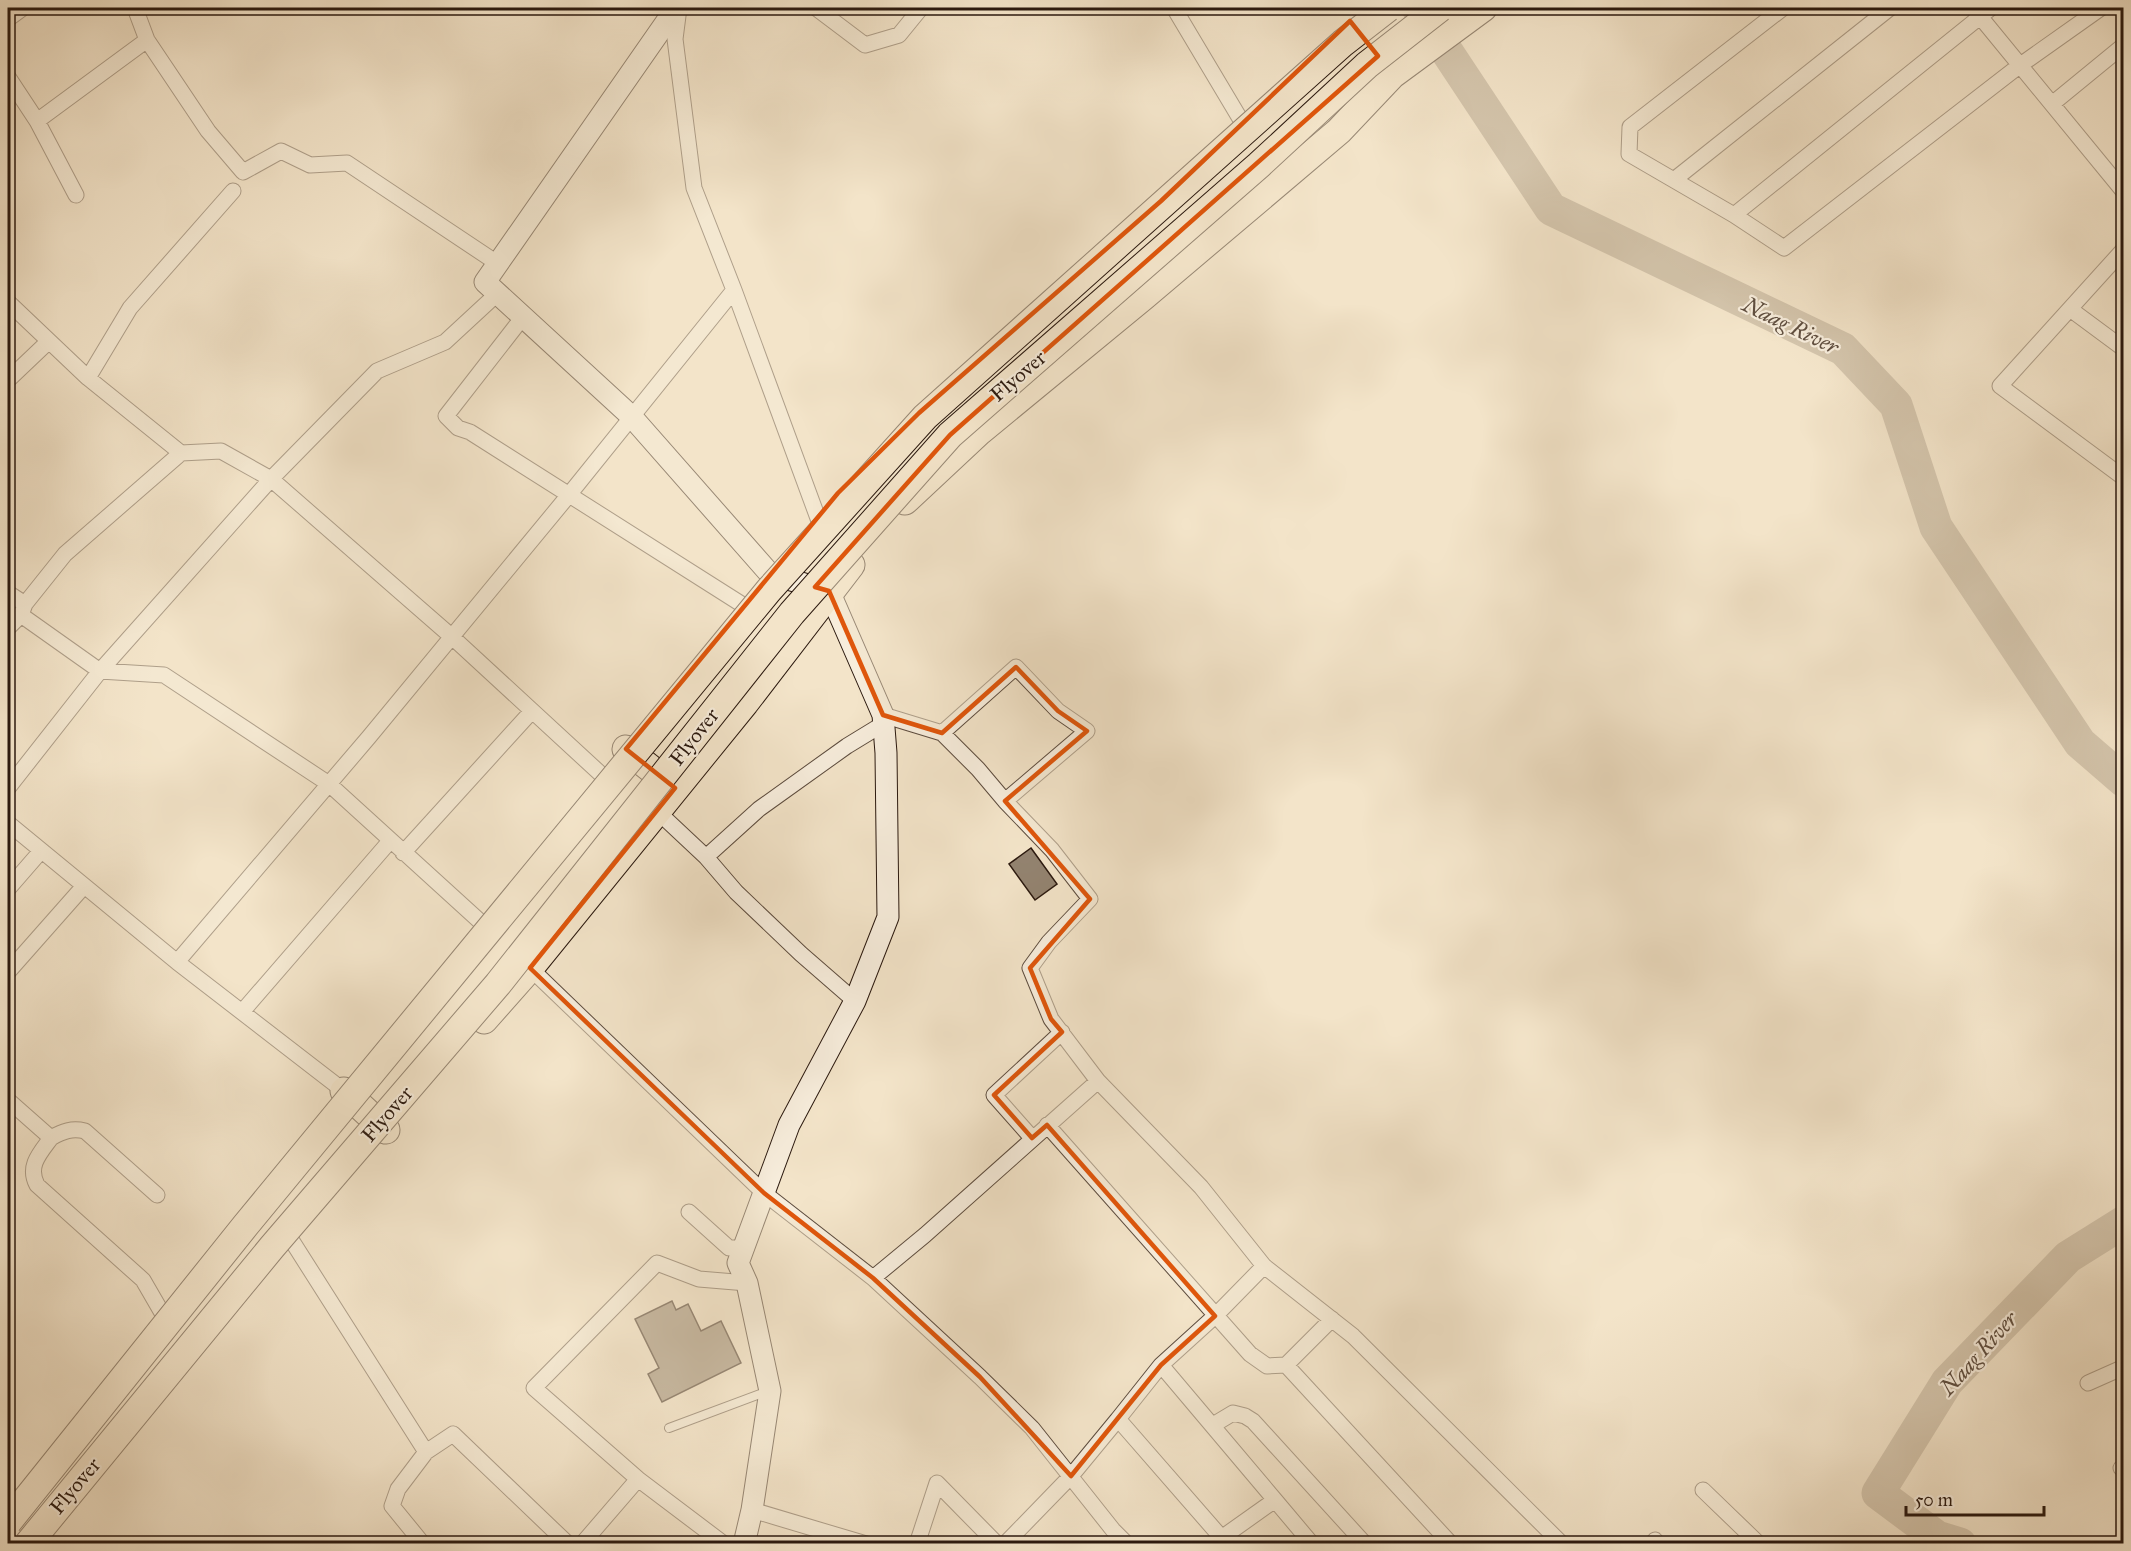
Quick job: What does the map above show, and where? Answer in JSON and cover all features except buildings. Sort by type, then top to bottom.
[{"type":"highway","name":"Flyover","points":[[8,1522],[245,1226],[769,590],[925,417],[1335,51],[1388,8]]},
{"type":"highway","name":"Flyover","points":[[27,1544],[272,1247],[498,984],[792,613],[950,435],[1259,165],[1367,65],[1440,8]]},
{"type":"highway","points":[[45,1544],[152,1407],[290,1240],[292,1241],[386,1130],[530,968],[745,703],[829,591],[902,503],[980,431],[1339,131],[1392,75],[1483,8]]},
{"type":"highway","points":[[8,1506],[165,1318],[217,1242],[485,926],[626,749],[758,594],[770,574],[819,521],[838,493],[919,413],[1161,201],[1358,14],[1392,75]]},
{"type":"highway","points":[[626,749],[675,789]]},
{"type":"highway","points":[[344,1090],[386,1130]]},
{"type":"street","points":[[8,19],[23,8]]},
{"type":"street","points":[[135,8],[147,40],[208,131],[243,172],[281,151],[310,165],[347,163],[497,263]]},
{"type":"street","points":[[678,8],[485,282],[631,416],[770,574],[829,591],[883,719],[886,753],[888,917],[855,1001],[789,1125],[738,1263],[747,1283],[770,1391],[752,1510],[744,1544]]},
{"type":"street","points":[[678,8],[675,39],[694,188],[819,521]]},
{"type":"street","points":[[816,8],[865,45],[899,35],[921,8]]},
{"type":"street","points":[[1174,8],[1242,122]]},
{"type":"street","points":[[1783,8],[1630,127],[1629,154],[1734,214],[1784,248],[2019,66],[2101,8]]},
{"type":"street","points":[[1675,179],[1890,8]]},
{"type":"street","points":[[1734,214],[1982,10],[2019,66],[2124,192]]},
{"type":"street","points":[[37,121],[147,40]]},
{"type":"street","points":[[2052,104],[2124,45]]},
{"type":"street","points":[[8,77],[37,121],[76,195]]},
{"type":"street","points":[[88,378],[130,308],[233,191]]},
{"type":"street","points":[[2124,249],[2000,386],[2124,478]]},
{"type":"street","points":[[177,962],[568,496],[734,290]]},
{"type":"street","points":[[8,788],[100,670],[271,479],[377,371],[445,342],[498,293]]},
{"type":"street","points":[[8,302],[88,378],[181,453]]},
{"type":"street","points":[[2070,309],[2124,349]]},
{"type":"street","points":[[523,317],[446,416],[458,428],[471,432],[746,608]]},
{"type":"street","points":[[8,380],[49,341]]},
{"type":"street","points":[[8,628],[65,554],[181,453],[221,451],[271,479],[451,636],[604,777]]},
{"type":"street","points":[[8,592],[23,609],[100,670],[164,675],[328,784],[485,926]]},
{"type":"street","points":[[942,732],[1016,667],[1058,711],[1087,731],[1005,801]]},
{"type":"street","points":[[403,853],[532,711]]},
{"type":"street","points":[[706,857],[759,809],[883,719],[942,732],[1052,850],[1090,899],[1049,942],[1030,968],[1052,1019],[1098,1081],[1201,1187],[1264,1266],[1353,1336],[1562,1544]]},
{"type":"street","points":[[657,811],[706,857],[736,892],[801,954],[855,1001]]},
{"type":"street","points":[[8,823],[177,962],[344,1090]]},
{"type":"street","points":[[242,1012],[390,841]]},
{"type":"street","points":[[8,889],[41,851]]},
{"type":"street","points":[[8,972],[84,886]]},
{"type":"street","points":[[530,968],[764,1193],[873,1278],[1017,1413],[1126,1544]]},
{"type":"street","points":[[1032,1138],[994,1095],[1062,1032]]},
{"type":"street","points":[[873,1278],[925,1235],[1098,1081]]},
{"type":"street","points":[[8,1100],[51,1138]]},
{"type":"street","points":[[1047,1125],[1215,1316],[1250,1354],[1267,1366],[1286,1365],[1332,1319]]},
{"type":"street","points":[[157,1195],[85,1131],[75,1129],[51,1138],[35,1160],[33,1178],[37,1185],[143,1280],[165,1318]]},
{"type":"street","points":[[689,1212],[729,1248],[744,1248]]},
{"type":"street","points":[[292,1241],[426,1452]]},
{"type":"street","points":[[724,1544],[639,1479],[534,1388],[657,1263],[699,1279],[747,1283]]},
{"type":"street","points":[[1005,1544],[1071,1476],[1161,1365],[1215,1316],[1264,1266]]},
{"type":"street","points":[[1161,1365],[1312,1544]]},
{"type":"street","points":[[1286,1365],[1451,1544]]},
{"type":"street","points":[[2088,1383],[2124,1367]]},
{"type":"street","points":[[1213,1425],[1233,1413],[1253,1421],[1365,1544]]},
{"type":"street","points":[[1118,1419],[1221,1541],[1275,1500]]},
{"type":"street","points":[[423,1544],[392,1506],[398,1489],[426,1452],[453,1434],[568,1544]]},
{"type":"street","points":[[582,1544],[639,1479]]},
{"type":"street","points":[[916,1544],[937,1483],[997,1544]]},
{"type":"street","points":[[1703,1490],[1759,1544]]},
{"type":"street","points":[[752,1510],[866,1544]]},
{"type":"lane","points":[[669,1428],[770,1391]]},
{"type":"highlighted area","points":[[1350,21],[1378,56],[950,435],[815,587],[829,591],[883,715],[942,733],[1016,667],[1058,711],[1087,731],[1005,801],[1090,899],[1030,968],[1051,1019],[1062,1032],[994,1095],[1032,1138],[1047,1125],[1215,1316],[1161,1365],[1071,1476],[980,1377],[873,1278],[764,1193],[530,968],[675,788],[626,749],[838,493],[919,413],[1161,201]]},
{"type":"waterway","name":"Naag River","points":[[1418,8],[1551,209],[1843,349],[1896,405],[1936,527],[2080,743],[2124,781]]},
{"type":"waterway","name":"Naag River","points":[[1960,1544],[1937,1537],[1878,1493],[1947,1382],[2068,1257],[2124,1222]]}]
